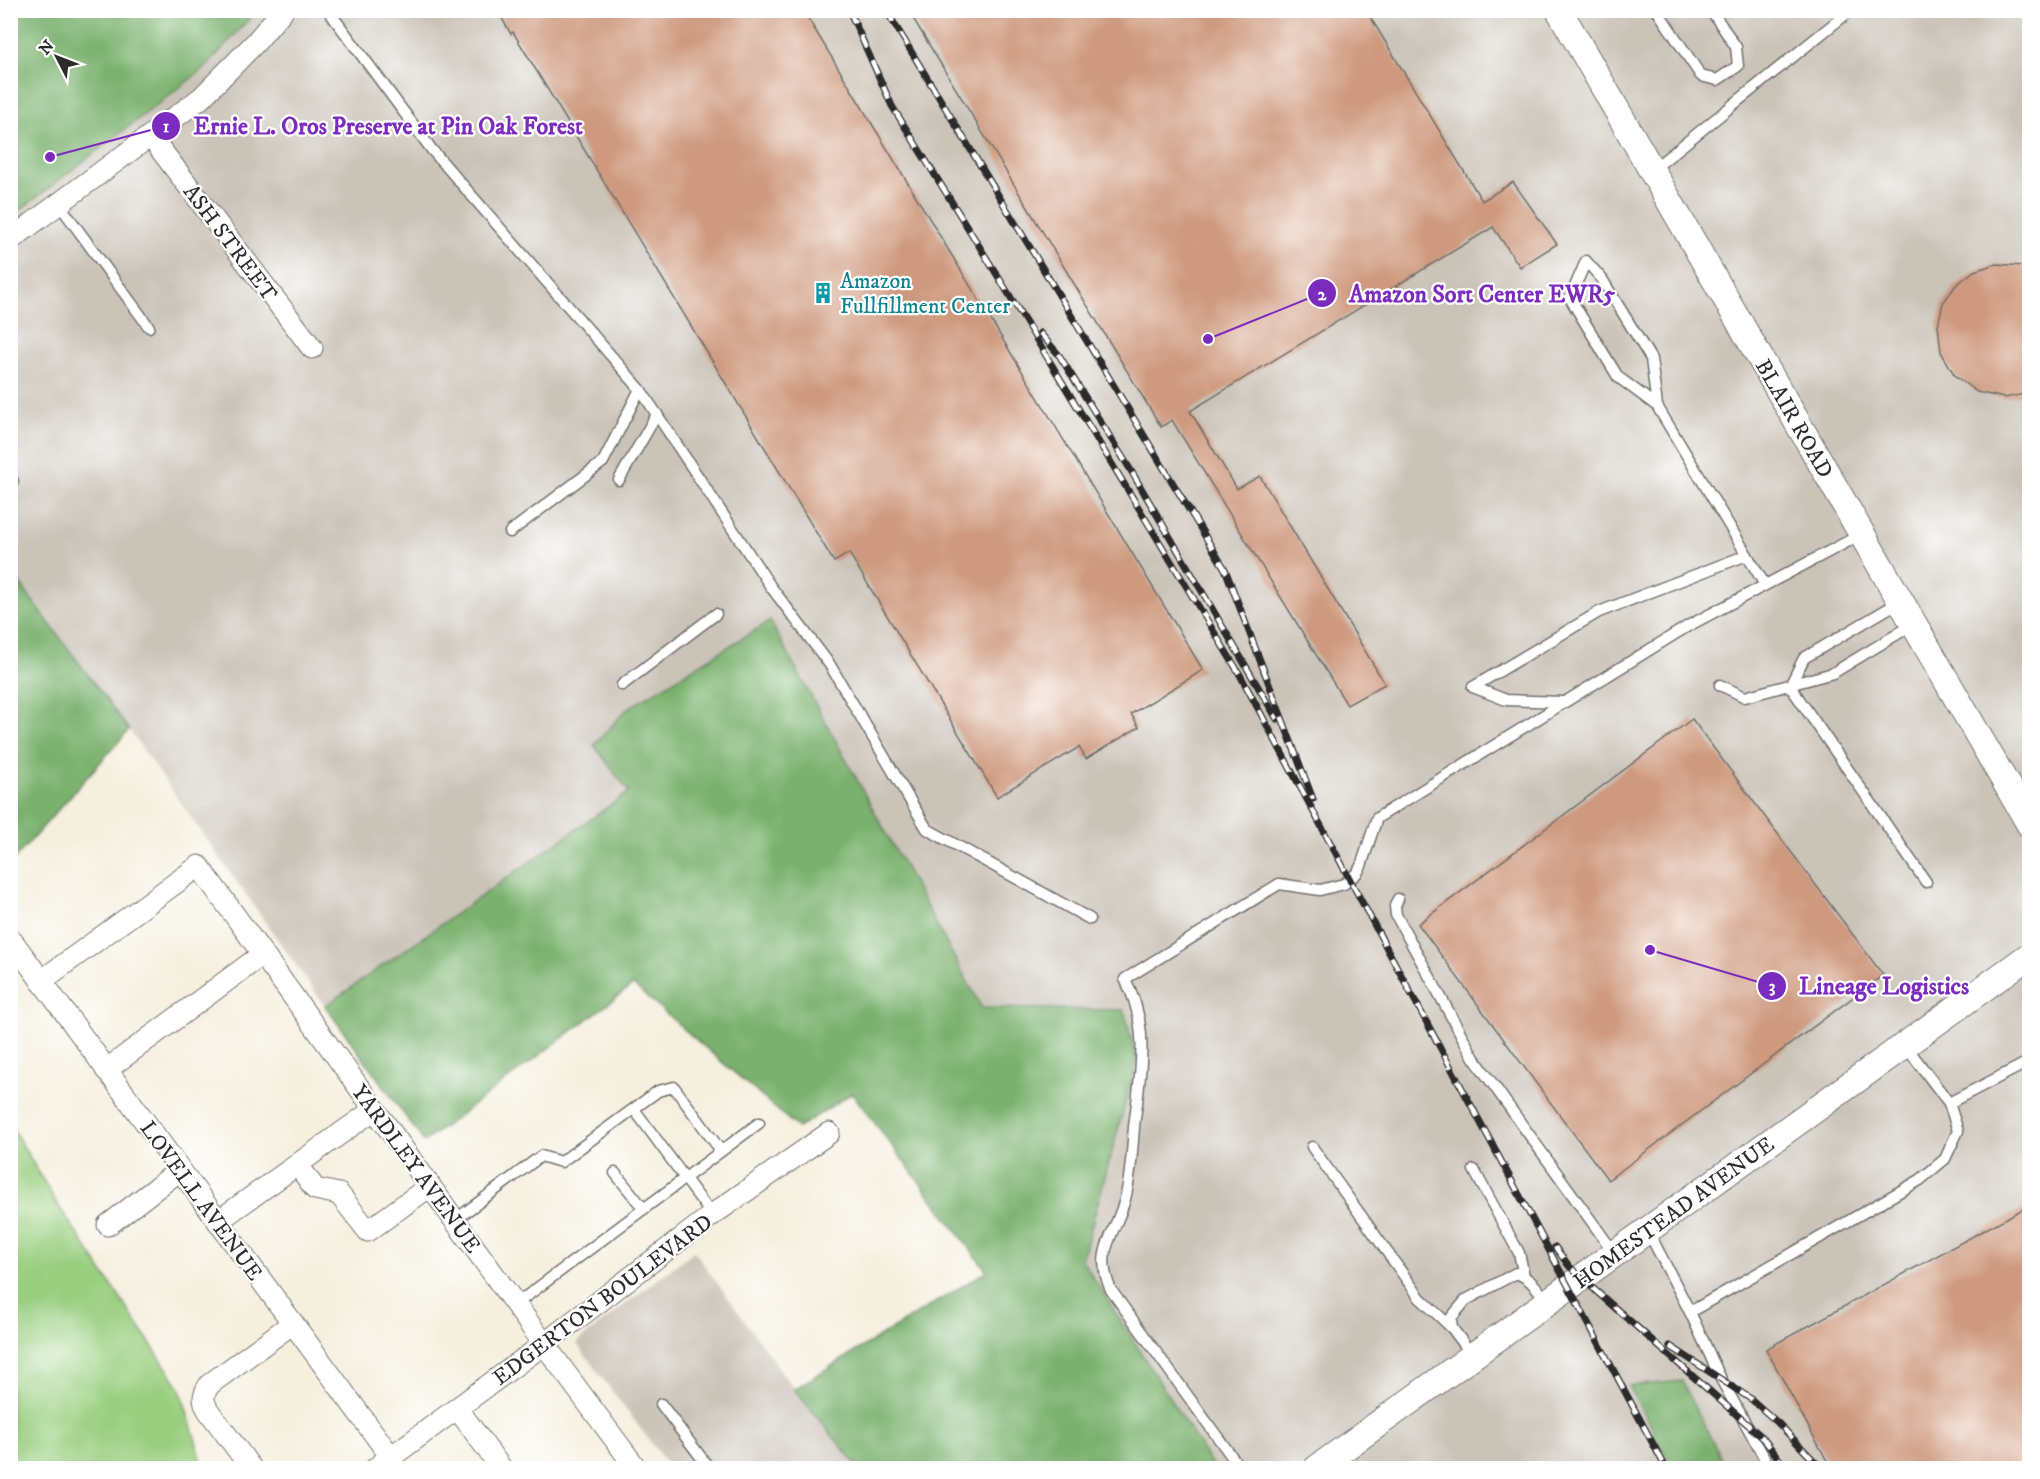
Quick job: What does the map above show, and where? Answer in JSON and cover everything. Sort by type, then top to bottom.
[{"type":"street","points":[[10,240],[201,98],[255,44],[283,10]]},
{"type":"street","name":"BLAIR ROAD","points":[[1559,10],[2030,825]]},
{"type":"street","name":"ASH STREET","points":[[151,137],[312,348]]},
{"type":"street","name":"YARDLEY AVENUE","points":[[41,981],[199,866],[636,1468]]},
{"type":"street","name":"LOVELL AVENUE","points":[[13,942],[293,1323],[384,1463]]},
{"type":"street","points":[[106,1070],[262,954]]},
{"type":"street","name":"HOMESTEAD AVENUE","points":[[1317,1468],[2030,954]]},
{"type":"street","points":[[218,1221],[375,1110]]},
{"type":"street","name":"EDGERTON BOULEVARD","points":[[384,1463],[712,1215],[830,1133]]},
{"type":"street","points":[[298,1165],[315,1189],[339,1194],[368,1231],[430,1186]]},
{"type":"street","points":[[108,1225],[180,1170]]},
{"type":"street","points":[[251,1468],[208,1410],[203,1401],[205,1392],[210,1384],[293,1323]]},
{"type":"street","points":[[457,1408],[501,1468]]},
{"type":"lane","points":[[328,10],[432,150],[640,389],[771,587],[830,664],[927,830],[1089,919]]},
{"type":"lane","points":[[1657,10],[1701,76],[1717,80],[1737,66],[1736,47],[1711,10]]},
{"type":"lane","points":[[1651,170],[1851,10]]},
{"type":"lane","points":[[59,204],[149,327]]},
{"type":"lane","points":[[1657,406],[1651,359],[1602,279],[1586,261],[1570,298],[1618,377],[1657,406],[1765,585]]},
{"type":"lane","points":[[510,532],[603,462],[640,389]]},
{"type":"lane","points":[[619,480],[657,414]]},
{"type":"lane","points":[[1240,1468],[1111,1290],[1104,1274],[1103,1255],[1121,1212],[1128,1185],[1143,1047],[1137,1009],[1133,994],[1125,979],[1280,885],[1320,890],[1344,884],[1362,866],[1377,818],[1688,626],[1862,534]]},
{"type":"lane","points":[[1564,702],[1506,700],[1473,687],[1599,612],[1747,555]]},
{"type":"lane","points":[[1790,686],[1804,658],[1901,601]]},
{"type":"lane","points":[[622,685],[716,614]]},
{"type":"lane","points":[[1720,685],[1745,697],[1833,673],[1914,624]]},
{"type":"lane","points":[[1790,686],[1926,882]]},
{"type":"lane","points":[[1398,899],[1395,906],[1396,915],[1466,1045],[1615,1254]]},
{"type":"lane","points":[[1690,1312],[1920,1180],[1945,1159],[1958,1131],[1949,1103],[1905,1045]]},
{"type":"lane","points":[[1949,1103],[2029,1061]]},
{"type":"lane","points":[[454,1220],[541,1156],[561,1162],[658,1091],[674,1087],[721,1151]]},
{"type":"lane","points":[[634,1109],[712,1215]]},
{"type":"lane","points":[[516,1305],[759,1123]]},
{"type":"lane","points":[[1312,1147],[1420,1298],[1452,1328],[1473,1356]]},
{"type":"lane","points":[[1474,1170],[1518,1253],[1524,1276]]},
{"type":"lane","points":[[615,1173],[644,1209]]},
{"type":"lane","points":[[1648,1230],[1721,1379],[1770,1468]]},
{"type":"lane","points":[[1452,1328],[1451,1318],[1466,1300],[1507,1276],[1516,1274],[1524,1276],[1538,1288],[1547,1303]]},
{"type":"lane","points":[[662,1404],[710,1468]]},
{"type":"shaded area","points":[[256,11],[2029,11],[2029,1468],[1214,1468],[1082,1260],[1137,1061],[1124,1010],[982,1008],[770,621],[594,744],[629,792],[325,1006],[129,730],[11,572],[11,217],[206,67]]},
{"type":"shaded area","points":[[694,1251],[794,1389],[859,1468],[670,1468],[576,1343]]},
{"type":"green space","points":[[11,10],[256,11],[206,67],[11,217]]},
{"type":"green space","points":[[11,572],[129,730],[11,863]]},
{"type":"green space","points":[[770,621],[982,1008],[1124,1010],[1137,1061],[1082,1260],[1214,1468],[859,1468],[794,1389],[987,1271],[852,1093],[798,1128],[633,985],[424,1142],[325,1006],[629,792],[594,745],[627,709]]},
{"type":"green space","points":[[11,1126],[56,1202],[180,1388],[204,1468],[11,1468]]},
{"type":"green space","points":[[1682,1381],[1726,1468],[1673,1468],[1629,1386]]},
{"type":"building","name":"Amazon Fullfillment Center","points":[[497,10],[803,10],[1203,670],[1131,714],[1139,727],[1086,759],[1079,747],[997,797],[849,553],[834,562],[513,32],[511,34]]},
{"type":"building","points":[[908,10],[1366,10],[1482,201],[1513,182],[1557,244],[1520,267],[1493,227],[1190,411],[1237,489],[1260,476],[1385,684],[1347,705],[1172,420],[1161,427]]},
{"type":"building","points":[[1996,264],[2023,266],[2030,270],[2030,393],[2004,398],[1977,392],[1955,376],[1941,352],[1938,325],[1943,303],[1956,285],[1974,271]]},
{"type":"building","points":[[1692,719],[1883,975],[1608,1180],[1418,924]]},
{"type":"building","points":[[2030,1205],[2030,1468],[1831,1468],[1766,1349]]},
{"type":"railway","points":[[849,10],[892,106],[1239,673],[1666,1468]]},
{"type":"railway","points":[[886,10],[1225,569],[1313,799]]},
{"type":"railway","points":[[1040,333],[1059,355],[1130,469],[1277,719]]},
{"type":"railway","points":[[1555,1247],[1569,1266],[1597,1292],[1762,1437],[1786,1468]]},
{"type":"railway","points":[[1670,1346],[1751,1399],[1778,1423],[1821,1468]]},
{"type":"place","name":"Ernie L. Oros Preserve at Pin Oak Forest","points":[[50,157]]},
{"type":"place","name":"Amazon Fullfillment Center","points":[[823,293]]},
{"type":"place","name":"Amazon Sort Center EWR5","points":[[1208,339]]},
{"type":"place","name":"Lineage Logistics","points":[[1650,950]]}]
